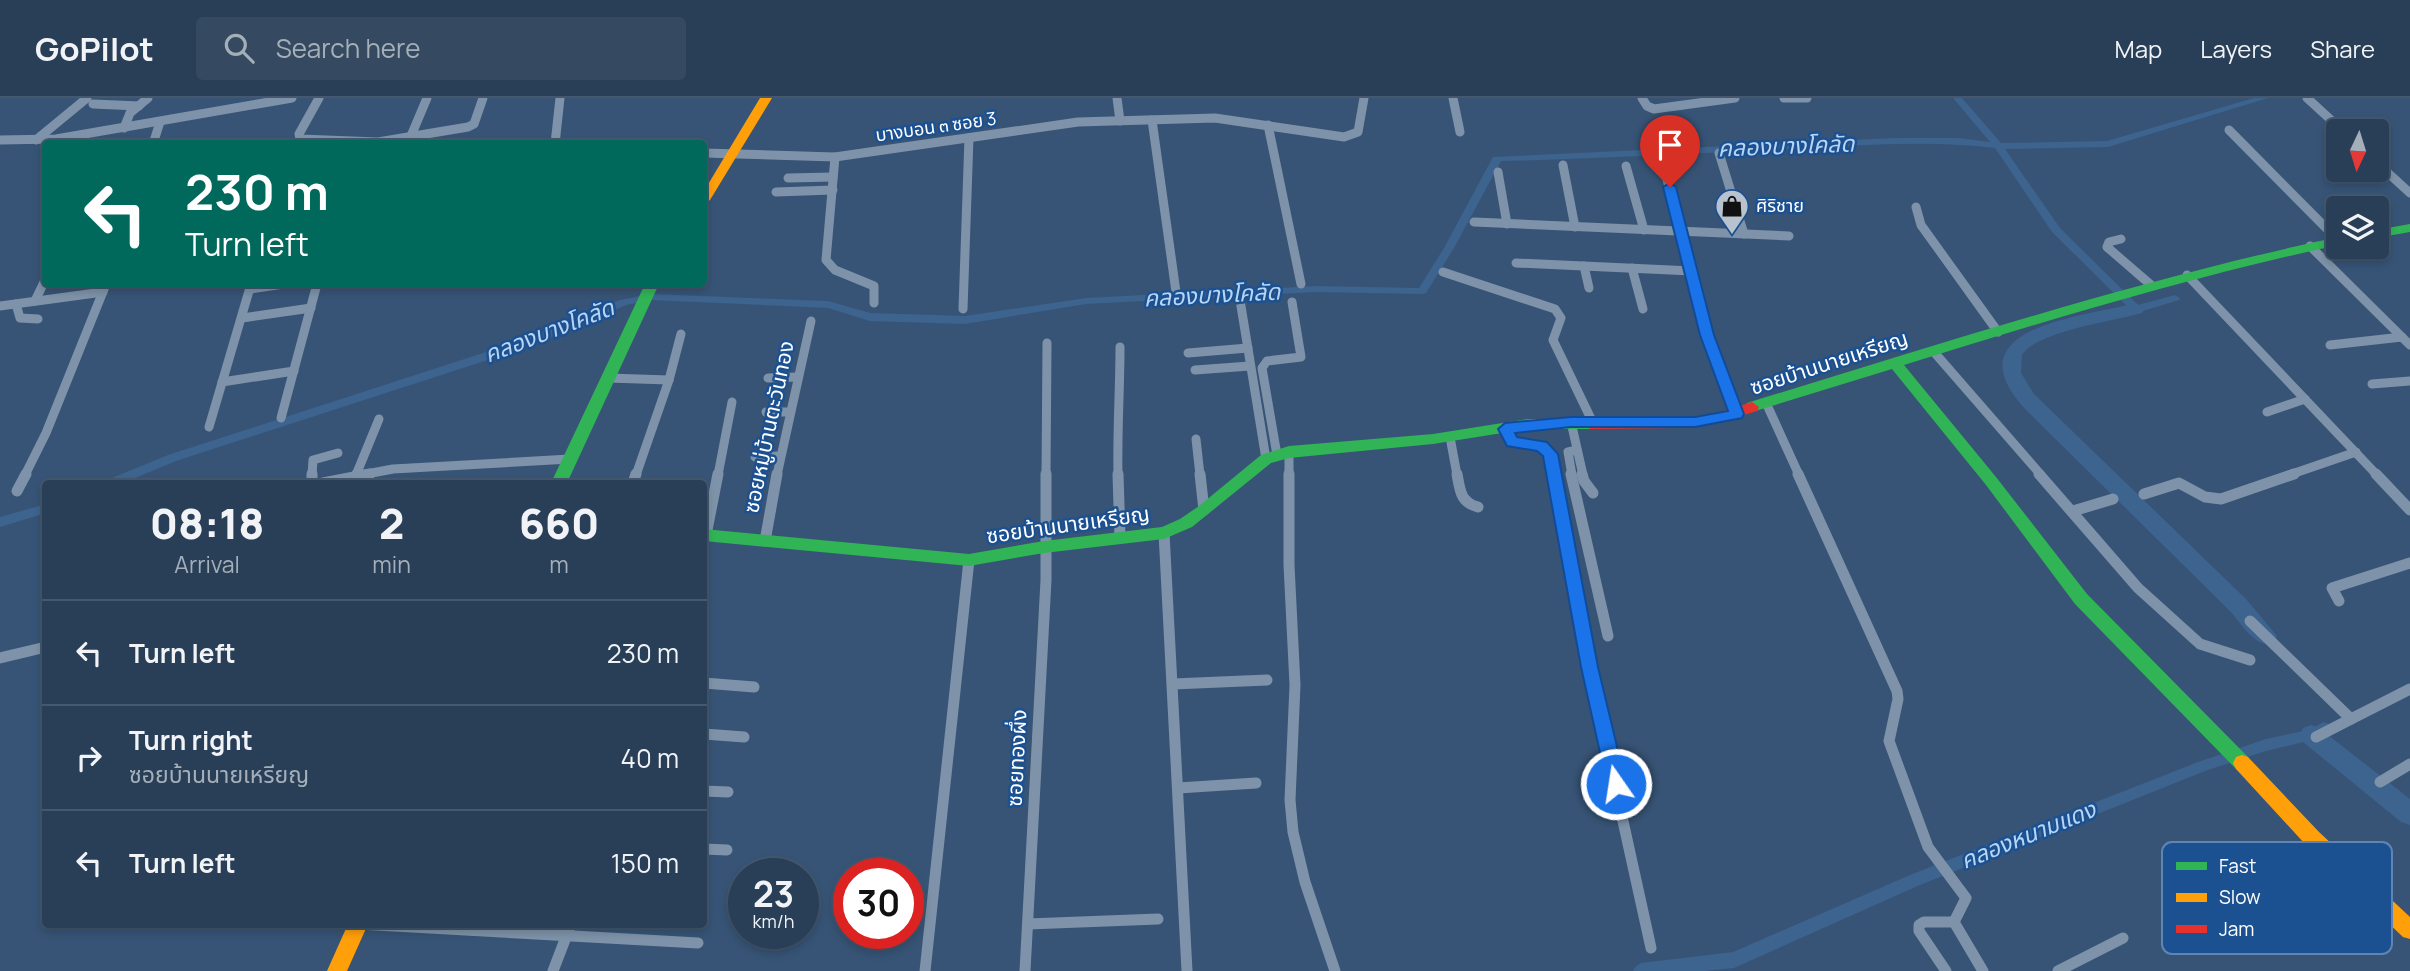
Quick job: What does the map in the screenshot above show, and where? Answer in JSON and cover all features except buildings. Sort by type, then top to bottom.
[{"type":"street","points":[[128,127],[138,107],[148,98]]},
{"type":"street","points":[[0,140],[36,140],[128,127],[292,98]]},
{"type":"street","points":[[303,140],[298,138],[320,98]]},
{"type":"street","points":[[411,136],[427,98]]},
{"type":"street","points":[[392,140],[471,126],[483,98]]},
{"type":"street","points":[[555,140],[560,98]]},
{"type":"street","points":[[707,195],[766,98]]},
{"type":"street","points":[[1117,98],[1120,121]]},
{"type":"street","name":"บางบอน ๓ ซอย 3","points":[[707,153],[835,157],[1077,122],[1221,118],[1352,136],[1358,132],[1364,98]]},
{"type":"street","points":[[1453,98],[1460,132]]},
{"type":"street","points":[[1642,98],[1647,106],[1654,109],[1735,98]]},
{"type":"street","points":[[1784,98],[1807,98]]},
{"type":"street","points":[[2307,98],[2330,119]]},
{"type":"street","points":[[36,140],[90,101],[138,107]]},
{"type":"street","points":[[1152,120],[1176,292]]},
{"type":"street","points":[[154,140],[160,122]]},
{"type":"street","points":[[1268,125],[1301,284]]},
{"type":"street","points":[[2229,130],[2326,228]]},
{"type":"street","points":[[963,310],[969,138]]},
{"type":"street","points":[[1719,153],[1744,234]]},
{"type":"street","points":[[835,157],[826,260],[835,270],[874,286],[874,303]]},
{"type":"street","points":[[1664,164],[1707,335],[1737,414]]},
{"type":"street","points":[[1563,165],[1575,227]]},
{"type":"street","points":[[1626,166],[1644,230]]},
{"type":"street","points":[[1498,172],[1507,224]]},
{"type":"street","points":[[2389,174],[2410,193]]},
{"type":"street","points":[[788,178],[833,177]]},
{"type":"street","points":[[776,192],[833,190]]},
{"type":"street","points":[[1916,207],[1921,225],[1998,332]]},
{"type":"street","points":[[1474,222],[1788,236]]},
{"type":"street","points":[[2389,232],[2410,228]]},
{"type":"street","points":[[2121,239],[2109,242],[2107,247],[2151,285]]},
{"type":"street","name":"ซอยบ้านนายเหรียญ","points":[[707,535],[969,560],[1044,547],[1164,533],[1186,523],[1278,455],[1571,422],[1695,422],[1737,414],[2120,293],[2326,243]]},
{"type":"street","points":[[2310,246],[2406,341]]},
{"type":"street","points":[[1516,262],[1692,271]]},
{"type":"street","points":[[1584,266],[1589,288]]},
{"type":"street","points":[[1632,268],[1643,309]]},
{"type":"street","points":[[1443,272],[1555,309],[1561,318],[1553,340],[1593,423]]},
{"type":"street","points":[[2187,275],[2410,510]]},
{"type":"street","points":[[35,301],[42,286]]},
{"type":"street","points":[[209,427],[251,287]]},
{"type":"street","points":[[281,418],[316,287]]},
{"type":"street","points":[[560,480],[650,287]]},
{"type":"street","points":[[0,306],[104,288]]},
{"type":"street","points":[[16,491],[46,433],[104,288]]},
{"type":"street","points":[[1240,300],[1250,366],[1278,455]]},
{"type":"street","points":[[1292,302],[1301,357],[1267,361],[1262,368],[1278,455],[1289,565],[1295,685],[1290,800],[1295,842],[1305,882],[1335,971]]},
{"type":"street","points":[[16,304],[20,318],[38,319]]},
{"type":"street","points":[[242,318],[311,308]]},
{"type":"street","name":"ซอยหมู่บ้านตะวันทอง","points":[[765,541],[780,456],[811,321]]},
{"type":"street","points":[[634,480],[669,380],[681,334]]},
{"type":"street","points":[[2330,345],[2406,341]]},
{"type":"street","name":"ซอยทองผึ่ง","points":[[1025,971],[1046,580],[1044,547],[1047,343]]},
{"type":"street","points":[[1119,537],[1116,416],[1121,393],[1121,347]]},
{"type":"street","points":[[1188,354],[1248,348]]},
{"type":"street","points":[[1934,352],[2138,588],[2200,644],[2249,660]]},
{"type":"street","points":[[1896,364],[1991,481],[2081,600],[2316,842]]},
{"type":"street","points":[[1195,370],[1250,366]]},
{"type":"street","points":[[222,382],[294,371]]},
{"type":"street","points":[[768,378],[798,377]]},
{"type":"street","points":[[608,378],[669,380]]},
{"type":"street","points":[[2372,384],[2410,380]]},
{"type":"street","points":[[2267,412],[2305,399]]},
{"type":"street","points":[[707,525],[732,402]]},
{"type":"street","points":[[1767,405],[1897,691],[1898,699],[1889,741],[1934,859],[1958,884],[1966,898],[1954,922]]},
{"type":"street","points":[[766,412],[790,412]]},
{"type":"street","points":[[355,479],[379,419]]},
{"type":"street","points":[[1571,422],[1584,481],[1593,493]]},
{"type":"street","points":[[1505,429],[1512,442],[1541,446],[1550,454],[1589,667],[1651,948]]},
{"type":"street","points":[[1450,437],[1461,496],[1467,504],[1478,507]]},
{"type":"street","points":[[1195,439],[1204,510]]},
{"type":"street","points":[[1577,450],[1568,452],[1568,460],[1608,636]]},
{"type":"street","points":[[2144,494],[2179,483],[2205,497],[2221,499],[2356,452]]},
{"type":"street","points":[[312,480],[313,460],[338,453]]},
{"type":"street","points":[[755,457],[780,456]]},
{"type":"street","points":[[355,479],[393,469],[570,459]]},
{"type":"street","points":[[2073,510],[2113,499]]},
{"type":"street","points":[[1164,533],[1187,971]]},
{"type":"street","name":"ซอยบ้านนายเหรียญ","points":[[925,971],[969,560]]},
{"type":"street","points":[[2339,601],[2332,588],[2410,564]]},
{"type":"street","points":[[2250,621],[2350,718]]},
{"type":"street","points":[[0,658],[42,648]]},
{"type":"street","points":[[1173,684],[1266,680]]},
{"type":"street","points":[[707,683],[754,687]]},
{"type":"street","points":[[2316,737],[2410,689]]},
{"type":"street","points":[[707,734],[744,737]]},
{"type":"street","points":[[2380,782],[2410,764]]},
{"type":"street","points":[[1178,788],[1256,783]]},
{"type":"street","points":[[707,790],[728,792]]},
{"type":"street","points":[[707,849],[727,850]]},
{"type":"street","points":[[2392,913],[2410,930]]},
{"type":"street","points":[[1028,924],[1158,919]]},
{"type":"street","points":[[1946,971],[1919,931],[1919,925],[1924,922],[1954,922]]},
{"type":"street","points":[[1954,922],[1983,971]]},
{"type":"street","points":[[337,971],[356,928]]},
{"type":"street","points":[[499,928],[569,930],[698,943]]},
{"type":"street","points":[[553,971],[569,930]]},
{"type":"street","points":[[2058,971],[2123,938]]},
{"type":"waterway","points":[[1957,98],[1998,146]]},
{"type":"waterway","name":"คลองบางโคลัด","points":[[1998,146],[2108,144],[2264,98]]},
{"type":"waterway","name":"คลองบางโคลัด","points":[[118,480],[172,458],[527,343],[624,302],[651,297],[828,305],[870,317],[965,320],[1086,301],[1316,289],[1422,291],[1449,248],[1496,159],[1895,141],[1959,141],[1998,146]]},
{"type":"waterway","points":[[1998,146],[2056,230],[2136,309],[2175,298]]},
{"type":"waterway","points":[[2136,309],[2055,330],[2025,341],[2015,349],[2013,355],[2014,380],[2032,404],[2238,605],[2266,636]]},
{"type":"waterway","name":"คลองบางโคลัด","points":[[0,522],[42,509]]},
{"type":"waterway","name":"คลองหนามแดง","points":[[1641,971],[1734,960],[1915,880],[2203,766],[2266,745],[2311,735],[2324,728]]},
{"type":"waterway","points":[[2311,735],[2410,814]]},
{"type":"traffic: fast","points":[[2389,232],[2410,228]]},
{"type":"traffic: fast","points":[[1752,407],[2116,296],[2326,244]]},
{"type":"traffic: fast","points":[[560,480],[651,287]]},
{"type":"traffic: fast","points":[[1896,364],[1991,481],[2081,599],[2242,763]]},
{"type":"traffic: fast","points":[[707,535],[969,560],[1044,547],[1164,533],[1186,523],[1204,510],[1266,459],[1289,452],[1433,439],[1528,424],[1590,424]]},
{"type":"traffic: slow","points":[[707,195],[766,98]]},
{"type":"traffic: slow","points":[[2242,763],[2316,842]]},
{"type":"traffic: slow","points":[[2392,913],[2410,930]]},
{"type":"traffic: slow","points":[[337,971],[356,928]]},
{"type":"traffic: jam","points":[[1590,424],[1675,423],[1714,419],[1752,407]]},
{"type":"place","name":"ศิริชาย","points":[[1732,236]]},
{"type":"route","points":[[1616,784],[1589,667],[1550,454],[1541,446],[1512,442],[1505,429],[1528,424],[1571,422],[1695,422],[1737,414],[1707,335],[1670,187]]}]
